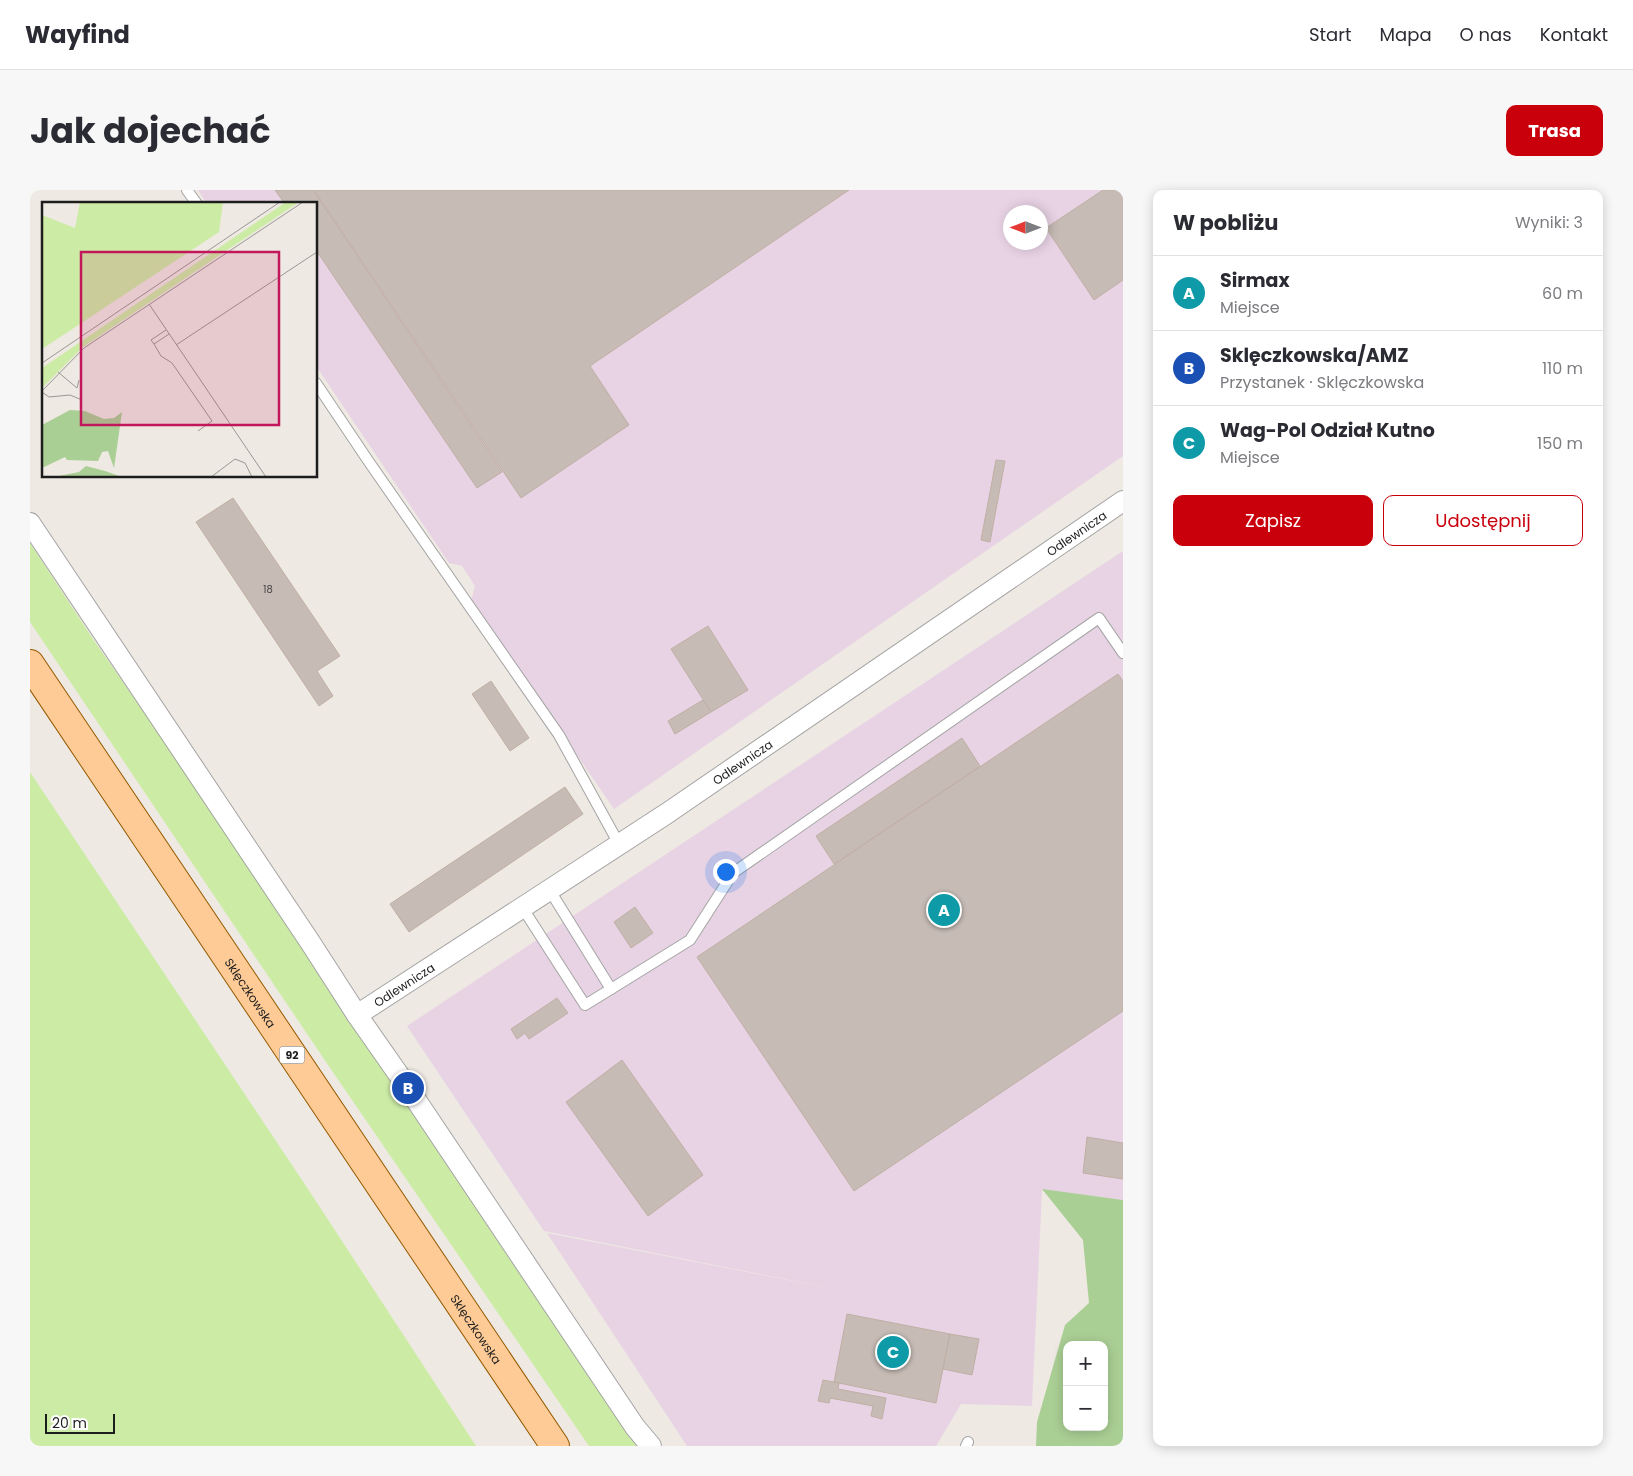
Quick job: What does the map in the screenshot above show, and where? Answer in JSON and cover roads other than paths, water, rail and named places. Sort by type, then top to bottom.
[{"type":"main road","name":"Sklęczkowska","points":[[30,664],[555,1446]]},
{"type":"street","name":"Odlewnicza","points":[[357,1015],[666,814],[1123,501]]},
{"type":"street","points":[[30,523],[357,1015],[636,1427],[651,1446]]},
{"type":"lane","points":[[187,190],[195,202]]},
{"type":"lane","points":[[318,386],[559,735],[619,844]]},
{"type":"lane","points":[[522,908],[585,1004],[690,940],[733,873],[1099,618],[1123,652]]},
{"type":"lane","points":[[549,889],[611,988]]},
{"type":"place","name":"Sirmax","points":[[944,910]]},
{"type":"place","name":"Sklęczkowska/AMZ","points":[[408,1088]]},
{"type":"place","name":"Wag-Pol Odział Kutno","points":[[893,1352]]}]
